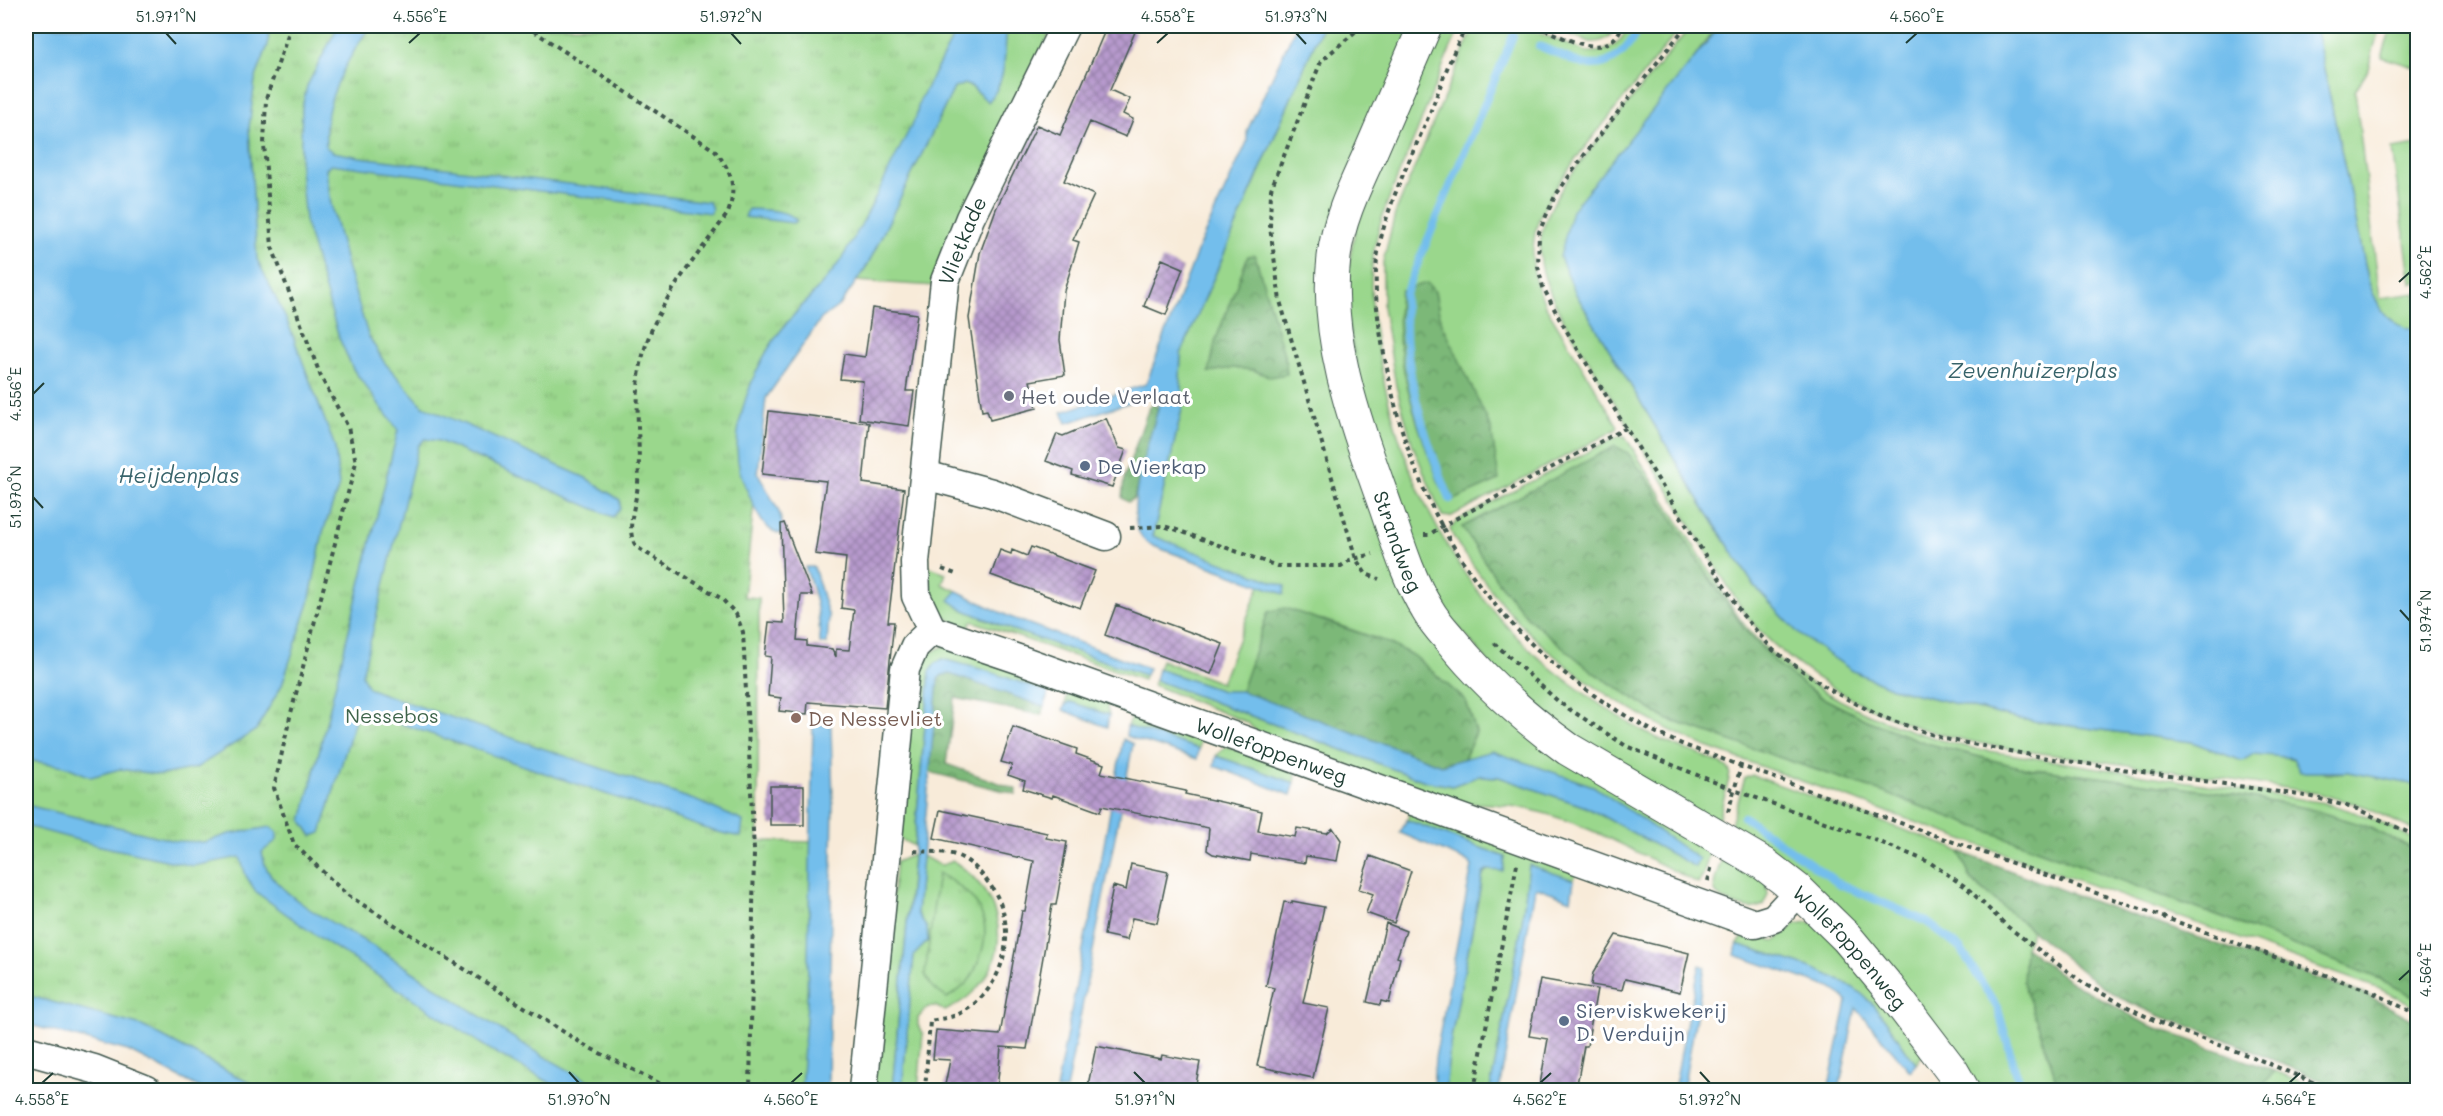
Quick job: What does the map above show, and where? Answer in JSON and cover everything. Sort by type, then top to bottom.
[{"type":"street","name":"Vlietkade","points":[[932,630],[916,596],[915,562],[945,281],[970,218],[1065,26]]},
{"type":"street","name":"Strandweg","points":[[1425,26],[1347,206],[1334,256],[1332,299],[1336,338],[1347,387],[1366,450],[1413,582],[1428,611],[1462,655],[1538,727],[1568,749],[1764,864],[1798,891]]},
{"type":"street","points":[[925,475],[992,493],[1117,532]]},
{"type":"street","points":[[863,1090],[905,669],[915,646],[932,630]]},
{"type":"street","name":"Wollefoppenweg","points":[[932,630],[1755,924],[1774,918],[1798,891],[1826,915],[1881,979],[1952,1071],[1963,1090]]},
{"type":"street","points":[[26,1050],[94,1069],[147,1090]]},
{"type":"path","points":[[291,26],[266,99],[264,144],[272,247],[321,377],[348,427],[356,462],[290,717],[274,788],[294,843],[346,894],[586,1046],[673,1090]]},
{"type":"path","points":[[526,26],[714,150],[729,170],[732,182],[728,213],[673,289],[659,313],[647,343],[639,376],[638,482],[629,531],[632,542],[638,548],[722,599],[736,614],[743,632],[754,851],[750,1090]]},
{"type":"path","points":[[1362,26],[1321,61],[1271,189],[1270,226],[1280,301],[1356,559],[1366,574],[1387,582],[1413,582]]},
{"type":"path","points":[[1467,26],[1389,212],[1377,259],[1377,292],[1382,344],[1396,410],[1411,459],[1433,512],[1466,569],[1509,623],[1537,650],[1577,682],[1647,727],[1741,766],[2370,991],[2418,1015]]},
{"type":"path","points":[[1536,26],[1588,46],[1598,47],[1606,46],[1612,41],[1623,26]]},
{"type":"path","points":[[1686,26],[1555,196],[1539,232],[1538,267],[1543,287],[1560,320],[1644,457],[1741,614],[1773,650],[1830,690],[1880,716],[1945,739],[2047,759],[2313,797],[2357,809],[2418,837]]},
{"type":"path","points":[[1117,532],[1163,526]]},
{"type":"path","points":[[1491,639],[1514,663],[1560,703],[1626,746],[1734,790],[1859,833],[1929,862],[1966,887],[2008,927],[2086,985],[2166,1025],[2268,1062],[2331,1090]]},
{"type":"path","points":[[1701,905],[1741,766]]},
{"type":"path","points":[[1474,1090],[1522,841]]},
{"type":"path","points":[[925,1090],[930,1021],[956,1015],[972,1005],[987,990],[1002,962],[1006,945],[1006,924],[1001,904],[993,888],[977,868],[955,855],[928,852]]},
{"type":"green space","name":"Nessebos","points":[[26,26],[976,26],[874,226],[760,382],[755,493],[744,597],[759,598],[758,841],[821,842],[809,1090],[233,1090],[26,1010]]},
{"type":"green space","points":[[1007,26],[1053,26],[936,286],[857,281],[868,264],[954,88],[964,84],[972,87],[981,96]]},
{"type":"green space","points":[[1322,26],[1413,26],[1327,236],[1410,602],[1711,845],[1703,876],[1698,883],[1581,826],[1519,807],[1487,804],[1454,805],[1260,734],[1246,722],[1153,685],[1155,680],[1425,781],[1452,786],[1479,776],[1499,777],[1586,807],[1694,866],[1593,786],[1492,752],[1464,759],[1476,732],[1466,701],[1414,656],[1386,642],[1324,620],[1269,612],[1241,691],[1222,691],[1158,669],[1161,660],[1221,683],[1260,585],[1284,594],[1153,536],[1184,400],[1180,376],[1181,354]]},
{"type":"green space","points":[[1436,26],[1461,26],[1383,214],[1374,249],[1371,278],[1378,350],[1390,408],[1404,454],[1443,539],[1468,579],[1497,615],[1530,649],[1566,680],[1632,725],[1727,767],[1730,772],[1729,779],[1717,824],[1599,754],[1506,683],[1428,591],[1368,420],[1343,298],[1358,212]]},
{"type":"green space","points":[[1474,26],[1521,26],[1587,52],[1612,47],[1621,39],[1628,26],[1682,26],[1581,152],[1552,193],[1539,218],[1535,233],[1532,256],[1535,280],[1545,305],[1618,426],[1617,429],[1450,517],[1442,516],[1413,446],[1396,386],[1383,307],[1383,262],[1395,214]],"holes":[[[1435,292],[1440,319],[1449,502],[1438,481],[1414,412],[1399,341]]]},
{"type":"green space","points":[[1549,26],[1617,26],[1606,38],[1590,42]]},
{"type":"green space","points":[[1691,26],[1720,26],[1705,42],[1560,257],[1576,294],[1701,503],[1755,587],[1799,634],[1853,671],[1892,688],[2018,719],[2192,742],[2242,761],[2254,754],[2272,755],[2294,759],[2326,774],[2349,772],[2417,785],[2417,832],[2361,805],[2316,793],[2009,749],[1920,728],[1865,705],[1813,675],[1767,638],[1747,617],[1561,316],[1546,283],[1540,256],[1543,229],[1558,194],[1582,160]]},
{"type":"green space","points":[[2315,26],[2380,26],[2367,72],[2355,91],[2380,298],[2417,293],[2417,328],[2408,328],[2392,321],[2376,300],[2369,283]]},
{"type":"green space","points":[[2392,26],[2417,26],[2417,68],[2382,57]]},
{"type":"green space","points":[[2417,145],[2418,282],[2411,283],[2392,149]]},
{"type":"green space","points":[[1255,255],[1285,358],[1287,374],[1270,377],[1253,370],[1234,368],[1209,372],[1216,339],[1248,256]]},
{"type":"green space","points":[[1427,283],[1435,292],[1440,319],[1491,428],[1499,480],[1449,502],[1428,455],[1410,398],[1400,341],[1401,290]]},
{"type":"green space","points":[[1153,403],[1158,409],[1134,498],[1128,502],[1122,498],[1124,479],[1148,410]]},
{"type":"green space","points":[[1618,436],[1625,436],[1734,610],[1751,633],[1798,675],[1854,708],[1915,732],[1976,749],[2325,803],[2372,819],[2406,835],[2417,841],[2417,851],[2366,826],[2306,808],[2215,792],[2019,767],[1926,743],[1866,720],[1821,697],[1781,668],[1745,630],[1710,579],[1462,527],[1499,583],[1528,618],[1594,673],[1666,719],[1885,793],[2274,937],[2380,979],[2417,998],[2417,1008],[2380,989],[1707,747],[1640,714],[1578,674],[1522,626],[1497,598],[1458,544],[1450,529],[1458,520]]},
{"type":"green space","points":[[1615,446],[1628,453],[1648,480],[1745,630],[1781,668],[1821,697],[1866,720],[1926,743],[2019,767],[2215,792],[2306,808],[2366,826],[2417,851],[2417,998],[2380,979],[2274,937],[1885,793],[1666,719],[1594,673],[1528,618],[1499,583],[1462,527]]},
{"type":"green space","points":[[927,566],[946,573],[942,584],[957,591],[950,600],[962,609],[1010,629],[1145,675],[1143,680],[972,621],[969,627],[956,624],[938,609],[930,597]]},
{"type":"green space","points":[[1285,608],[1386,642],[1414,656],[1466,701],[1476,732],[1464,759],[1441,765],[1241,691],[1268,612]]},
{"type":"green space","points":[[946,645],[1052,678],[1048,692],[943,659],[935,664],[930,671],[914,846],[898,838],[912,684],[923,656]]},
{"type":"green space","points":[[950,674],[1045,707],[1041,715],[955,698],[946,764],[1016,789],[1016,794],[929,772],[938,679],[942,675]]},
{"type":"green space","points":[[1068,690],[1108,702],[1109,715],[1071,702],[1065,705]]},
{"type":"green space","points":[[1135,711],[1200,736],[1199,749],[1127,726]]},
{"type":"green space","points":[[1226,746],[1294,771],[1295,783],[1216,756]]},
{"type":"green space","points":[[1752,775],[1960,852],[1971,880],[2032,931],[2025,947],[2058,1090],[1976,1090],[1729,830],[1745,778]]},
{"type":"green space","points":[[1410,812],[1576,872],[1574,880],[1529,866],[1521,930],[1490,1090],[1445,1090],[1451,1038],[1483,874],[1505,857],[1407,820]]},
{"type":"green space","points":[[1960,852],[2097,903],[2369,996],[2417,1022],[2417,1090],[2343,1090],[2220,1037],[2160,1016],[2120,998],[2084,973],[1971,880]]},
{"type":"green space","points":[[1724,853],[1766,880],[1768,894],[1763,905],[1746,908],[1725,901],[1715,891],[1715,878]]},
{"type":"green space","points":[[913,855],[892,1090],[871,1090],[896,862]]},
{"type":"green space","points":[[922,856],[940,865],[952,860],[973,877],[988,896],[996,917],[998,939],[994,960],[984,980],[968,997],[945,1011],[935,1006],[928,1007],[918,1018],[918,1025],[923,1034],[918,1090],[902,1090],[914,954],[928,941],[927,928],[917,913]]},
{"type":"green space","points":[[938,873],[972,898],[979,908],[985,931],[984,945],[973,974],[963,987],[947,998],[932,987],[925,974]]},
{"type":"green space","points":[[1808,922],[1821,925],[1924,1053],[1916,1064],[1879,1012],[1854,988],[1823,972],[1737,944],[1747,933],[1775,941],[1795,924]]},
{"type":"green space","points":[[2025,947],[2068,980],[2146,1024],[2275,1071],[2258,1090],[2058,1090],[2023,982]]},
{"type":"green space","points":[[2275,1071],[2321,1090],[2258,1090]]},
{"type":"water","name":"Heijdenplas","points":[[26,26],[269,26],[268,45],[255,80],[249,128],[257,259],[288,323],[335,447],[339,486],[323,532],[309,603],[282,685],[256,730],[196,768],[161,775],[120,769],[91,777],[65,766],[26,760]]},
{"type":"water","points":[[338,26],[370,26],[356,47],[333,94],[326,125],[326,147],[333,152],[709,202],[712,209],[710,213],[331,164],[326,169],[331,204],[368,335],[384,362],[423,406],[586,478],[620,500],[620,509],[613,517],[439,441],[425,439],[418,446],[362,675],[368,688],[697,801],[743,821],[741,837],[713,831],[364,711],[356,716],[321,833],[312,836],[302,821],[398,430],[353,369],[339,338],[305,221],[300,169],[302,107],[307,86]]},
{"type":"water","points":[[959,26],[1007,26],[1004,66],[999,85],[988,102],[972,87],[964,84],[954,88],[868,264],[841,304],[821,319],[766,398],[758,473],[779,512],[785,534],[778,533],[768,528],[760,518],[740,472],[737,454],[738,434],[747,394],[764,356],[775,339],[829,276],[852,241],[916,117],[919,102]]},
{"type":"water","points":[[1296,26],[1322,26],[1181,354],[1180,376],[1184,400],[1153,536],[1285,586],[1284,594],[1156,547],[1142,538],[1136,524],[1136,492],[1158,409],[1159,400],[1155,394],[1067,423],[1062,412],[1146,384],[1200,244],[1247,142],[1247,131]]},
{"type":"water","name":"Zevenhuizerplas","points":[[1720,26],[2315,26],[2369,283],[2376,300],[2392,321],[2408,328],[2417,328],[2417,785],[2349,772],[2300,772],[2293,758],[2254,754],[2242,761],[2192,742],[2018,719],[1892,688],[1853,671],[1799,634],[1755,587],[1701,503],[1576,294],[1560,257],[1572,210]]},
{"type":"water","points":[[748,209],[781,212],[797,221],[793,223],[745,217]]},
{"type":"water","points":[[805,567],[814,567],[829,617],[827,644],[820,644],[816,604]]},
{"type":"water","points":[[957,591],[1010,617],[1148,668],[1145,675],[1010,629],[962,609],[949,600]]},
{"type":"water","points":[[942,659],[984,670],[1048,692],[1045,707],[950,674],[942,675],[938,679],[917,913],[927,928],[928,941],[914,955],[902,1090],[892,1090],[930,671]]},
{"type":"water","points":[[1158,669],[1222,691],[1241,691],[1441,765],[1492,751],[1593,786],[1699,859],[1695,867],[1586,807],[1499,777],[1479,776],[1452,786],[1425,781],[1155,680]]},
{"type":"water","points":[[1071,702],[1109,715],[1107,727],[1063,710],[1065,705]]},
{"type":"water","points":[[813,725],[831,726],[833,804],[828,1083],[827,1090],[801,1090],[807,1003]]},
{"type":"water","points":[[1127,726],[1199,749],[1197,759],[1126,736]]},
{"type":"water","points":[[1123,739],[1133,744],[1066,1090],[1056,1090],[1091,917]]},
{"type":"water","points":[[1216,756],[1295,783],[1291,795],[1214,766]]},
{"type":"water","points":[[26,805],[176,841],[205,842],[229,834],[270,827],[277,832],[277,840],[262,852],[265,865],[272,877],[296,900],[381,951],[520,1042],[608,1090],[563,1090],[489,1049],[308,930],[256,892],[246,876],[240,857],[193,866],[96,845],[26,826]]},
{"type":"water","points":[[1407,820],[1505,857],[1503,871],[1486,870],[1483,874],[1451,1038],[1445,1090],[1433,1090],[1435,1058],[1472,866],[1469,862],[1400,833]]},
{"type":"water","points":[[1529,865],[1574,880],[1571,900],[1537,887],[1535,889],[1499,1090],[1490,1090],[1521,930]]},
{"type":"water","points":[[1737,944],[1823,972],[1854,988],[1879,1012],[1916,1064],[1910,1071],[1856,1008],[1839,1090],[1828,1090],[1847,1002],[1843,996],[1831,988],[1735,955]]},
{"type":"water","points":[[1700,965],[1705,967],[1683,1090],[1674,1090],[1687,1020]]},
{"type":"water","points":[[26,995],[142,1026],[263,1090],[204,1090],[128,1051],[26,1024]]},
{"type":"building","points":[[1107,26],[1121,26],[1135,32],[1110,90],[1130,99],[1123,114],[1133,119],[1126,137],[1090,122],[1064,181],[1094,195],[1073,240],[1079,242],[1064,291],[1060,340],[1065,375],[1030,381],[1037,408],[990,420],[987,410],[982,411],[969,318],[980,253],[996,209],[1037,125],[1060,135]]},
{"type":"building","points":[[1162,259],[1183,268],[1166,315],[1144,306]]},
{"type":"building","points":[[872,308],[917,314],[906,391],[914,391],[909,426],[859,419],[863,381],[840,379],[844,354],[865,357]]},
{"type":"building","points":[[769,411],[869,423],[863,483],[904,489],[888,622],[894,622],[885,708],[808,702],[807,714],[779,711],[781,698],[768,696],[771,657],[765,656],[769,622],[784,623],[781,524],[784,523],[812,595],[801,595],[797,640],[807,641],[807,646],[832,649],[836,657],[836,649],[849,650],[854,610],[841,608],[846,558],[815,554],[826,481],[762,474]]},
{"type":"building","points":[[1106,418],[1119,448],[1126,450],[1112,487],[1072,475],[1073,471],[1046,461],[1057,434],[1063,436]]},
{"type":"building","points":[[1031,547],[1095,571],[1080,608],[991,575],[1000,550],[1011,554],[1012,550],[1027,556]]},
{"type":"building","points":[[1116,605],[1223,644],[1211,674],[1105,635]]},
{"type":"building","points":[[1013,727],[1077,749],[1076,754],[1104,764],[1101,773],[1186,791],[1185,794],[1262,811],[1258,831],[1295,837],[1297,828],[1327,833],[1333,828],[1341,840],[1337,861],[1306,856],[1305,863],[1251,854],[1250,861],[1213,854],[1207,850],[1209,828],[1102,806],[1100,812],[1053,795],[1052,798],[1023,789],[1025,781],[1008,775],[1012,765],[1001,762]]},
{"type":"building","points":[[770,786],[804,786],[804,825],[770,825]]},
{"type":"building","points":[[940,810],[1047,833],[1046,838],[1067,842],[1056,905],[1052,905],[1027,1049],[1001,1047],[997,1090],[944,1090],[950,1060],[933,1059],[936,1030],[1000,1035],[1022,911],[1025,911],[1034,861],[934,838]]},
{"type":"building","points":[[1370,856],[1411,871],[1394,923],[1366,913],[1373,894],[1359,889]]},
{"type":"building","points":[[1131,864],[1168,872],[1157,923],[1132,918],[1127,940],[1104,935],[1113,886],[1126,890]]},
{"type":"building","points":[[1292,901],[1324,907],[1303,1003],[1329,1008],[1313,1078],[1257,1066],[1274,988],[1266,986],[1284,902],[1292,903]]},
{"type":"building","points":[[1386,923],[1406,931],[1397,957],[1400,958],[1389,1003],[1381,1001],[1380,1005],[1367,1002]]},
{"type":"building","points":[[1616,935],[1689,953],[1680,992],[1625,979],[1622,990],[1591,985],[1593,973]]},
{"type":"building","points":[[1540,979],[1597,989],[1587,1046],[1584,1046],[1576,1090],[1539,1090],[1548,1039],[1529,1036]]},
{"type":"building","points":[[1096,1046],[1161,1059],[1162,1055],[1200,1062],[1195,1090],[1087,1090]]},
{"type":"waterway","points":[[1539,46],[1583,64],[1602,64],[1611,61],[1625,50],[1639,26]]},
{"type":"waterway","points":[[1450,499],[1431,449],[1416,399],[1407,347],[1405,294],[1513,36]]},
{"type":"waterway","points":[[1744,817],[1838,883],[1927,922],[1961,949],[1998,1009],[2021,1090]]},
{"type":"place","name":"Het oude Verlaat","points":[[1009,396]]},
{"type":"place","name":"De Vierkap","points":[[1085,466]]},
{"type":"place","name":"De Nessevliet","points":[[796,718]]},
{"type":"place","name":"Sierviskwekerij D. Verduijn","points":[[1564,1021]]}]
